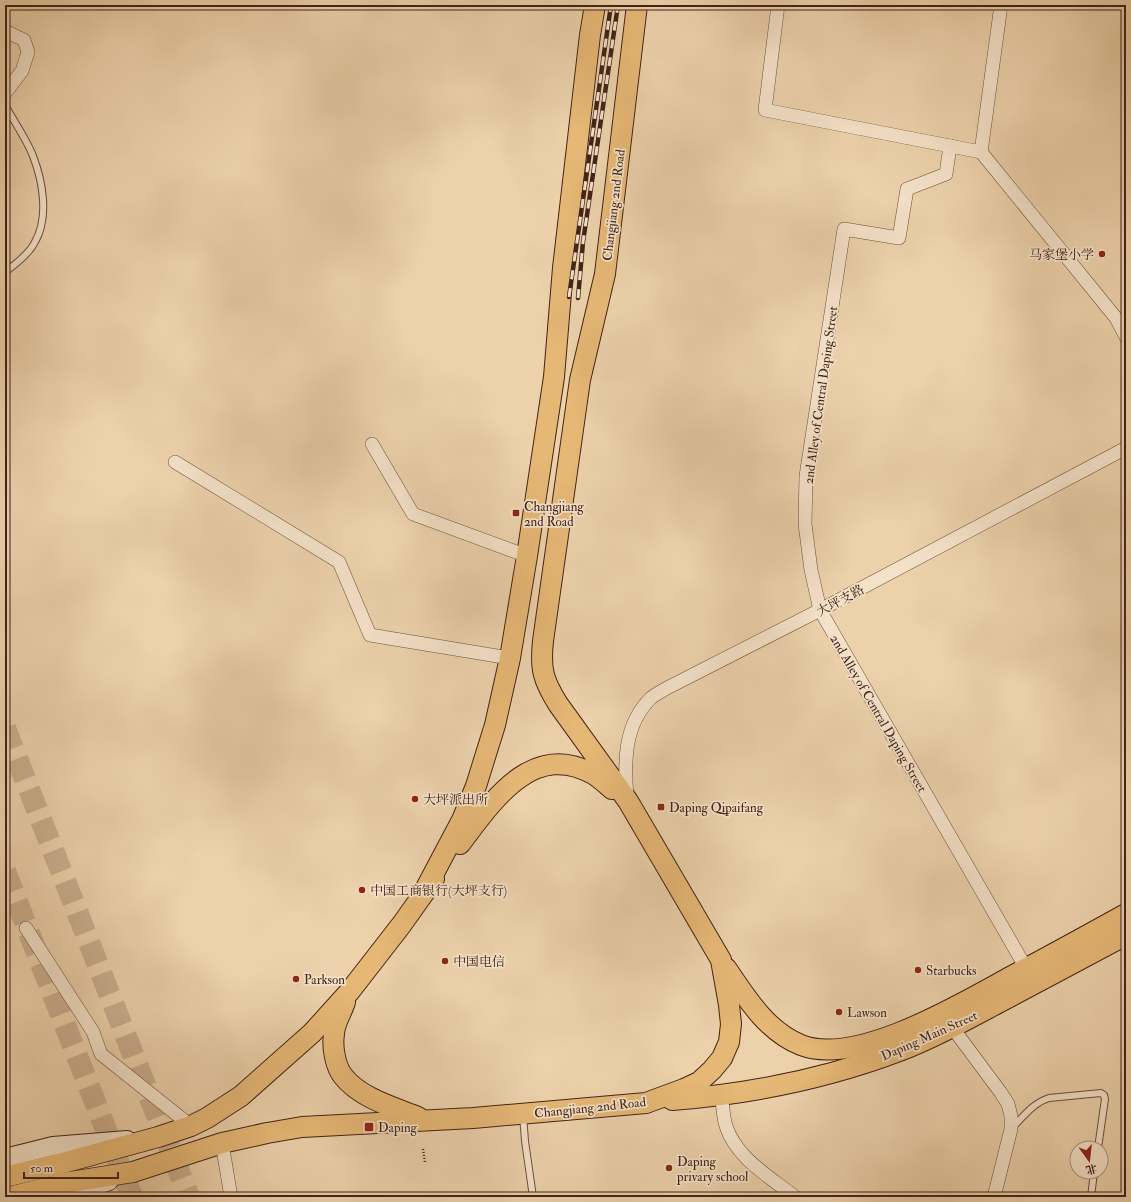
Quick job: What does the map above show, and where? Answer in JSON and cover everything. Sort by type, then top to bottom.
[{"type":"main road","name":"Changjiang 2nd Road","points":[[426,888],[462,820],[476,786],[495,725],[510,658],[554,377],[563,268],[590,35],[595,5]]},
{"type":"main road","name":"Changjiang 2nd Road","points":[[628,801],[549,690],[543,675],[541,659],[580,380],[605,274],[636,5]]},
{"type":"main road","name":"Changjiang 2nd Road","points":[[5,1177],[158,1137],[191,1126],[207,1118],[241,1096],[312,1033],[350,991],[402,924],[426,888],[493,800],[509,784],[523,774],[538,767],[554,764],[570,765],[594,774],[628,801]]},
{"type":"main road","name":"Daping Main Street","points":[[628,801],[721,960],[750,1003],[772,1026],[801,1045],[817,1049],[835,1049],[855,1046],[914,1026],[944,1012],[1126,914]]},
{"type":"main road","name":"Daping Main Street","points":[[646,1103],[721,1095],[791,1082],[865,1063],[903,1050],[952,1027],[1126,935]]},
{"type":"main road","name":"Changjiang 2nd Road","points":[[10,1197],[65,1190],[133,1172],[222,1143],[302,1127],[522,1114],[646,1103],[699,1082],[722,1058],[729,1042],[731,1024],[730,1005],[721,960]]},
{"type":"main road","name":"Changjiang 2nd Road","points":[[350,991],[334,1033],[334,1054],[342,1075],[357,1088],[375,1100],[424,1120]]},
{"type":"street","points":[[778,5],[765,110],[981,152],[1116,318],[1126,338]]},
{"type":"street","points":[[981,152],[1001,5]]},
{"type":"street","points":[[5,31],[24,40],[28,52],[22,71],[5,93]]},
{"type":"street","name":"2nd Alley of Central Daping Street","points":[[950,146],[946,174],[907,189],[899,238],[844,229],[806,476],[805,524],[811,570],[820,610],[1026,968]]},
{"type":"street","points":[[372,444],[413,514],[527,556]]},
{"type":"street","name":"大坪支路","points":[[628,801],[625,770],[628,741],[641,710],[652,697],[1126,448]]},
{"type":"street","points":[[175,462],[339,562],[370,635],[510,658]]},
{"type":"street","points":[[26,928],[93,1032],[102,1054],[191,1126]]},
{"type":"street","points":[[952,1027],[1002,1093],[1008,1104],[1011,1116],[1011,1129],[994,1197]]},
{"type":"street","points":[[721,1095],[725,1125],[728,1134],[744,1157],[795,1197]]},
{"type":"street","points":[[5,1158],[53,1146],[158,1137]]},
{"type":"street","points":[[222,1143],[231,1197]]},
{"type":"lane","points":[[5,105],[33,156],[42,190],[43,218],[35,242],[19,262],[5,272]]},
{"type":"lane","points":[[1011,1129],[1036,1104],[1043,1100],[1049,1098],[1101,1093],[1104,1095],[1105,1099],[1099,1140]]},
{"type":"lane","points":[[522,1114],[533,1197]]},
{"type":"lane","points":[[1091,1197],[1093,1180]]},
{"type":"path","points":[[423,1149],[425,1162]]},
{"type":"tunnel","points":[[5,728],[189,1197]]},
{"type":"tunnel","points":[[5,871],[132,1197]]},
{"type":"railway","points":[[569,297],[611,5]]},
{"type":"railway","points":[[578,298],[583,242],[618,5]]},
{"type":"place","name":"马家堡小学","points":[[1102,254]]},
{"type":"place","name":"Changjiang 2nd Road","points":[[516,513]]},
{"type":"place","name":"大坪派出所","points":[[415,799]]},
{"type":"place","name":"Daping Qipaifang","points":[[661,807]]},
{"type":"place","name":"中国工商银行(大坪支行)","points":[[362,890]]},
{"type":"place","name":"中国电信","points":[[445,961]]},
{"type":"place","name":"Starbucks","points":[[918,970]]},
{"type":"place","name":"Parkson","points":[[296,979]]},
{"type":"place","name":"Lawson","points":[[839,1012]]},
{"type":"place","name":"Daping","points":[[369,1127]]},
{"type":"place","name":"Daping privary school","points":[[669,1168]]}]
